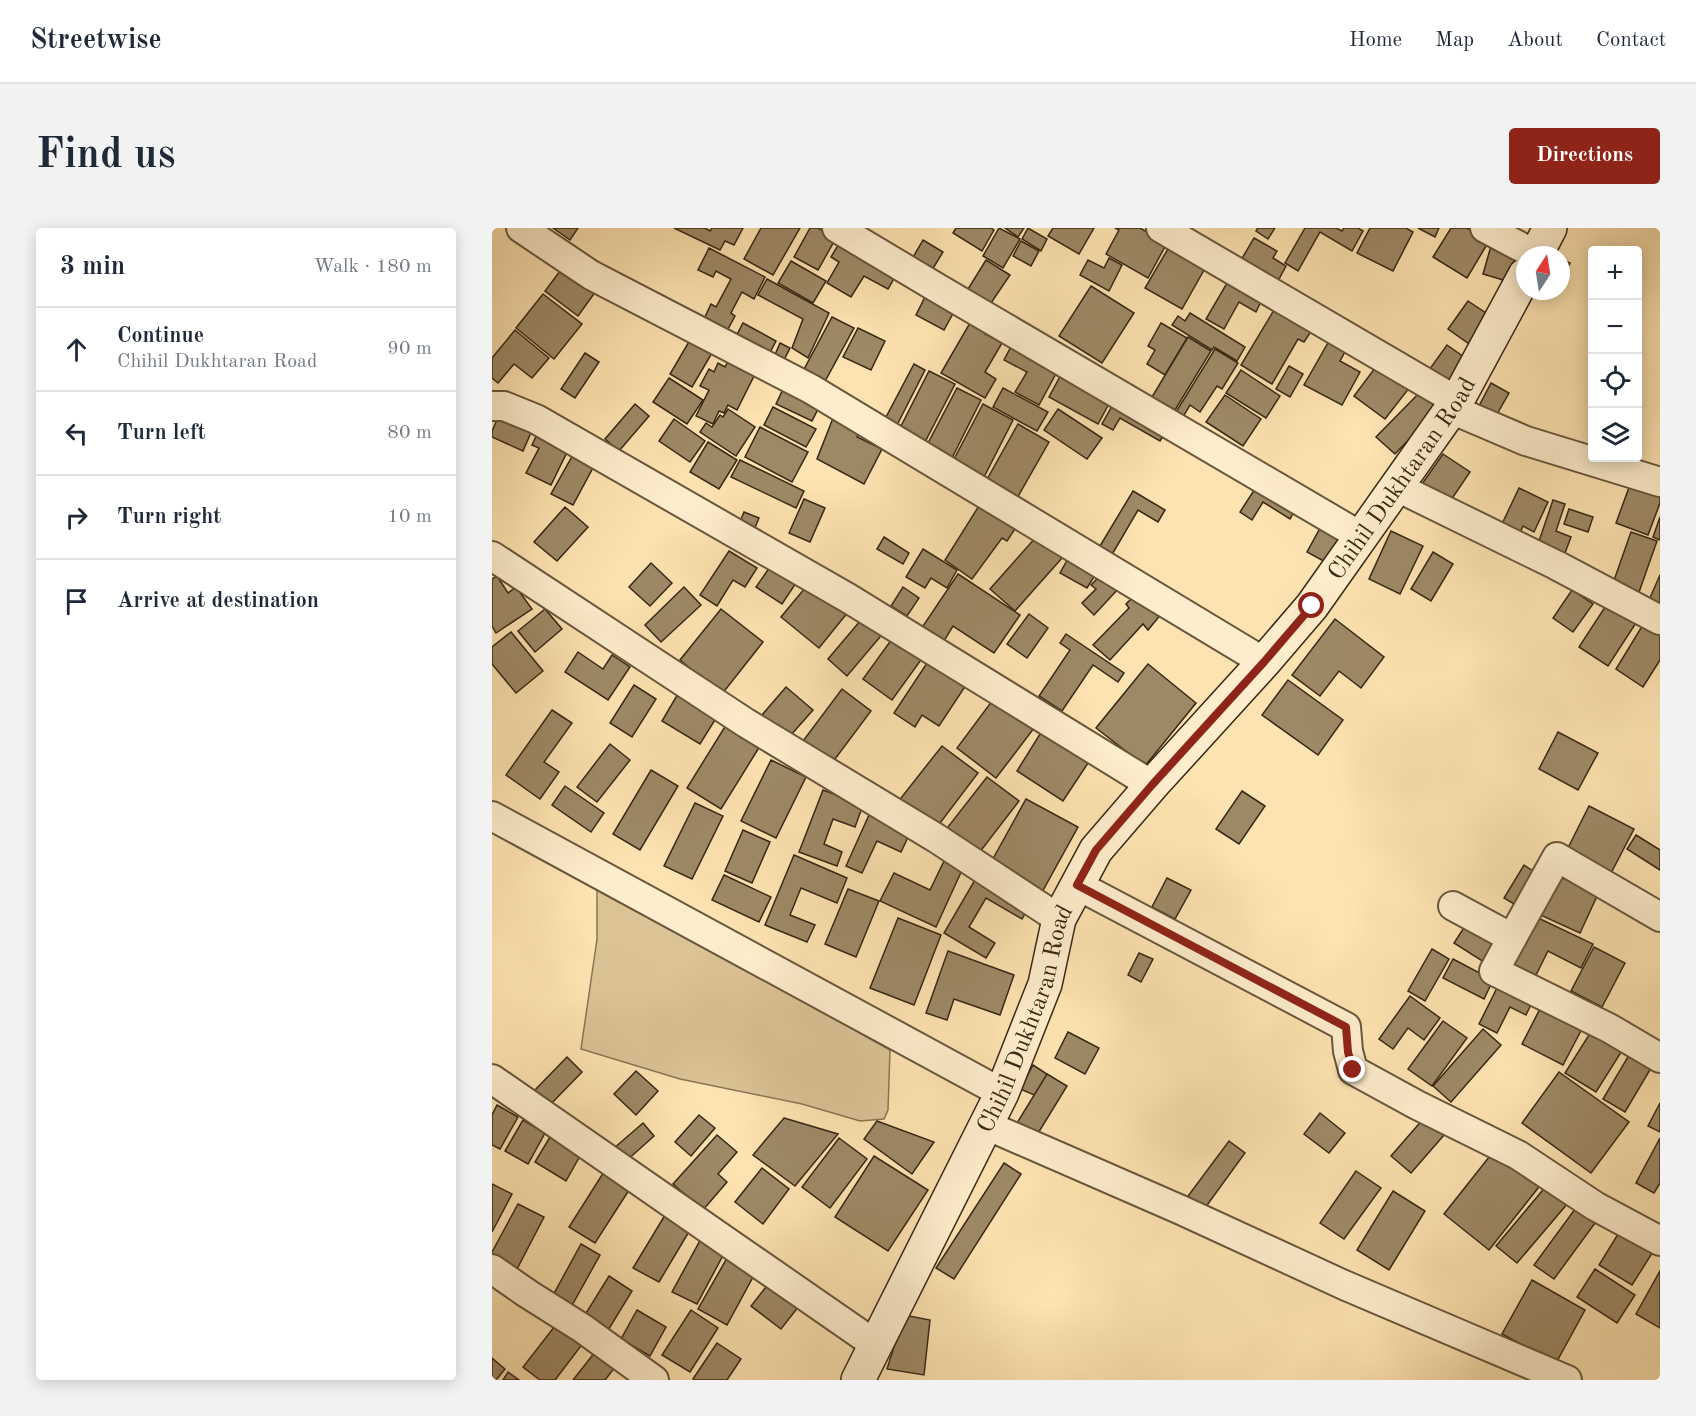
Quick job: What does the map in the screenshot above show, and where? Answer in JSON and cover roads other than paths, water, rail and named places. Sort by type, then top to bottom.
[{"type":"street","points":[[521,228],[591,275],[811,389],[1264,662]]},
{"type":"street","points":[[837,228],[1362,537]]},
{"type":"street","points":[[1161,228],[1454,405],[1526,441],[1660,482]]},
{"type":"street","points":[[1485,228],[1519,246]]},
{"type":"street","points":[[1541,246],[1550,228]]},
{"type":"street","name":"Chihil Dukhtaran Road","points":[[858,1380],[1002,1093],[1045,984],[1059,919],[1096,850],[1312,606],[1454,405],[1516,291]]},
{"type":"street","points":[[492,406],[504,406],[536,419],[827,586],[1152,785]]},
{"type":"street","points":[[1397,487],[1556,565],[1660,620]]},
{"type":"street","points":[[492,556],[746,723],[936,838],[1059,919]]},
{"type":"street","points":[[492,816],[1002,1093]]},
{"type":"street","points":[[1660,917],[1557,857],[1494,971],[1609,1028],[1660,1058]]},
{"type":"street","points":[[1077,885],[1346,1027],[1348,1052],[1353,1070],[1417,1105],[1518,1155],[1595,1206],[1660,1241]]},
{"type":"street","points":[[1453,906],[1512,938]]},
{"type":"street","points":[[492,1079],[876,1345]]},
{"type":"street","points":[[986,1125],[1181,1210],[1344,1285],[1567,1380]]},
{"type":"street","points":[[492,1269],[582,1328],[654,1380]]}]
